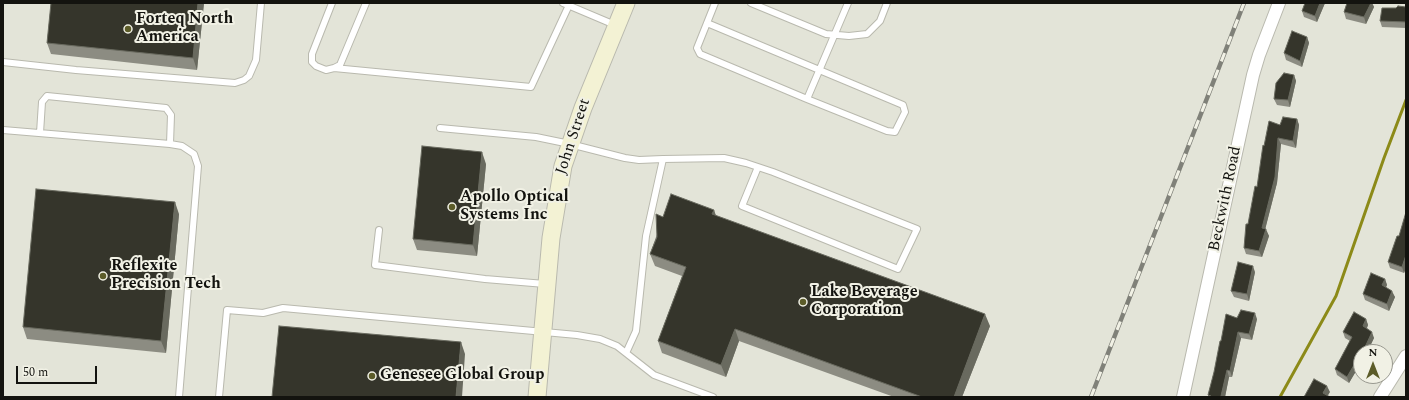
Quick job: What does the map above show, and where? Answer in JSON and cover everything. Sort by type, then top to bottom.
[{"type":"street","name":"John Street","points":[[537,397],[551,238],[563,166],[583,108],[626,3]]},
{"type":"street","name":"Beckwith Road","points":[[1183,397],[1253,75],[1279,3]]},
{"type":"street","points":[[1380,397],[1406,356]]},
{"type":"lane","points":[[3,62],[76,70],[235,83],[244,80],[249,76],[256,60],[261,3]]},
{"type":"lane","points":[[332,3],[312,54],[312,62],[316,66],[326,70],[340,65],[366,3]]},
{"type":"lane","points":[[707,23],[903,105],[905,112],[895,132],[887,131],[700,54],[698,48],[707,23],[715,3]]},
{"type":"lane","points":[[751,3],[826,34],[849,36],[867,34],[880,21],[887,3]]},
{"type":"lane","points":[[807,99],[848,3]]},
{"type":"lane","points":[[334,68],[530,87],[567,4],[616,26]]},
{"type":"lane","points":[[40,133],[42,102],[47,96],[166,108],[171,115],[170,144]]},
{"type":"lane","points":[[440,128],[536,137],[639,160],[706,157],[724,158],[758,167],[917,229],[898,269],[742,206],[758,167]]},
{"type":"lane","points":[[3,130],[170,144],[182,146],[194,154],[198,166],[179,397]]},
{"type":"lane","points":[[626,353],[636,331],[646,236],[664,159]]},
{"type":"lane","points":[[379,230],[375,265],[486,279],[547,284]]},
{"type":"lane","points":[[220,397],[228,310],[263,312],[284,308],[542,333],[577,335],[600,339],[617,346],[654,375],[713,397]]},
{"type":"building","name":"Forteq North America","points":[[51,3],[198,3],[193,58],[47,43]]},
{"type":"building","points":[[1305,3],[1320,3],[1315,16],[1302,11]]},
{"type":"building","points":[[1347,3],[1371,3],[1364,17],[1344,12]]},
{"type":"building","points":[[1398,6],[1406,7],[1406,22],[1380,21],[1382,8],[1396,8]]},
{"type":"building","points":[[1292,31],[1307,37],[1300,61],[1284,53]]},
{"type":"building","points":[[1284,73],[1294,75],[1288,100],[1274,99],[1276,83]]},
{"type":"building","points":[[1283,117],[1297,119],[1293,141],[1278,138],[1275,177],[1262,228],[1266,229],[1259,251],[1244,248],[1246,224],[1248,224],[1255,186],[1257,187],[1263,145],[1264,146],[1269,121],[1280,125]]},
{"type":"building","name":"Apollo Optical Systems Inc","points":[[422,146],[482,152],[473,245],[413,239]]},
{"type":"building","name":"Reflexite Precision Tech","points":[[36,189],[175,202],[161,341],[23,327]]},
{"type":"building","name":"Lake Beverage Corporation","points":[[671,194],[714,210],[712,214],[985,314],[954,397],[922,397],[735,329],[721,365],[658,341],[686,267],[650,254],[657,237],[656,214],[663,217]]},
{"type":"building","points":[[1406,212],[1406,255],[1402,267],[1388,262],[1397,236],[1399,236]]},
{"type":"building","points":[[1238,262],[1253,266],[1247,294],[1231,291]]},
{"type":"building","points":[[1371,273],[1385,279],[1382,285],[1392,291],[1387,304],[1363,294]]},
{"type":"building","points":[[1241,310],[1255,313],[1249,334],[1238,332],[1230,371],[1227,370],[1221,396],[1223,397],[1211,397],[1208,395],[1226,314],[1237,318]]},
{"type":"building","points":[[1354,312],[1366,319],[1363,326],[1372,332],[1366,344],[1353,344],[1353,367],[1347,377],[1335,369],[1352,337],[1343,332]]},
{"type":"building","name":"Genesee Global Group","points":[[279,326],[461,342],[456,397],[272,397]]},
{"type":"building","points":[[1314,379],[1327,386],[1323,393],[1330,397],[1304,397]]},
{"type":"waterway","points":[[1280,397],[1336,296],[1384,158],[1406,100]]},
{"type":"railway","points":[[1091,397],[1244,3]]},
{"type":"place","name":"Forteq North America","points":[[128,29]]},
{"type":"place","name":"Apollo Optical Systems Inc","points":[[452,207]]},
{"type":"place","name":"Reflexite Precision Tech","points":[[103,276]]},
{"type":"place","name":"Lake Beverage Corporation","points":[[803,302]]},
{"type":"place","name":"Genesee Global Group","points":[[372,376]]}]
